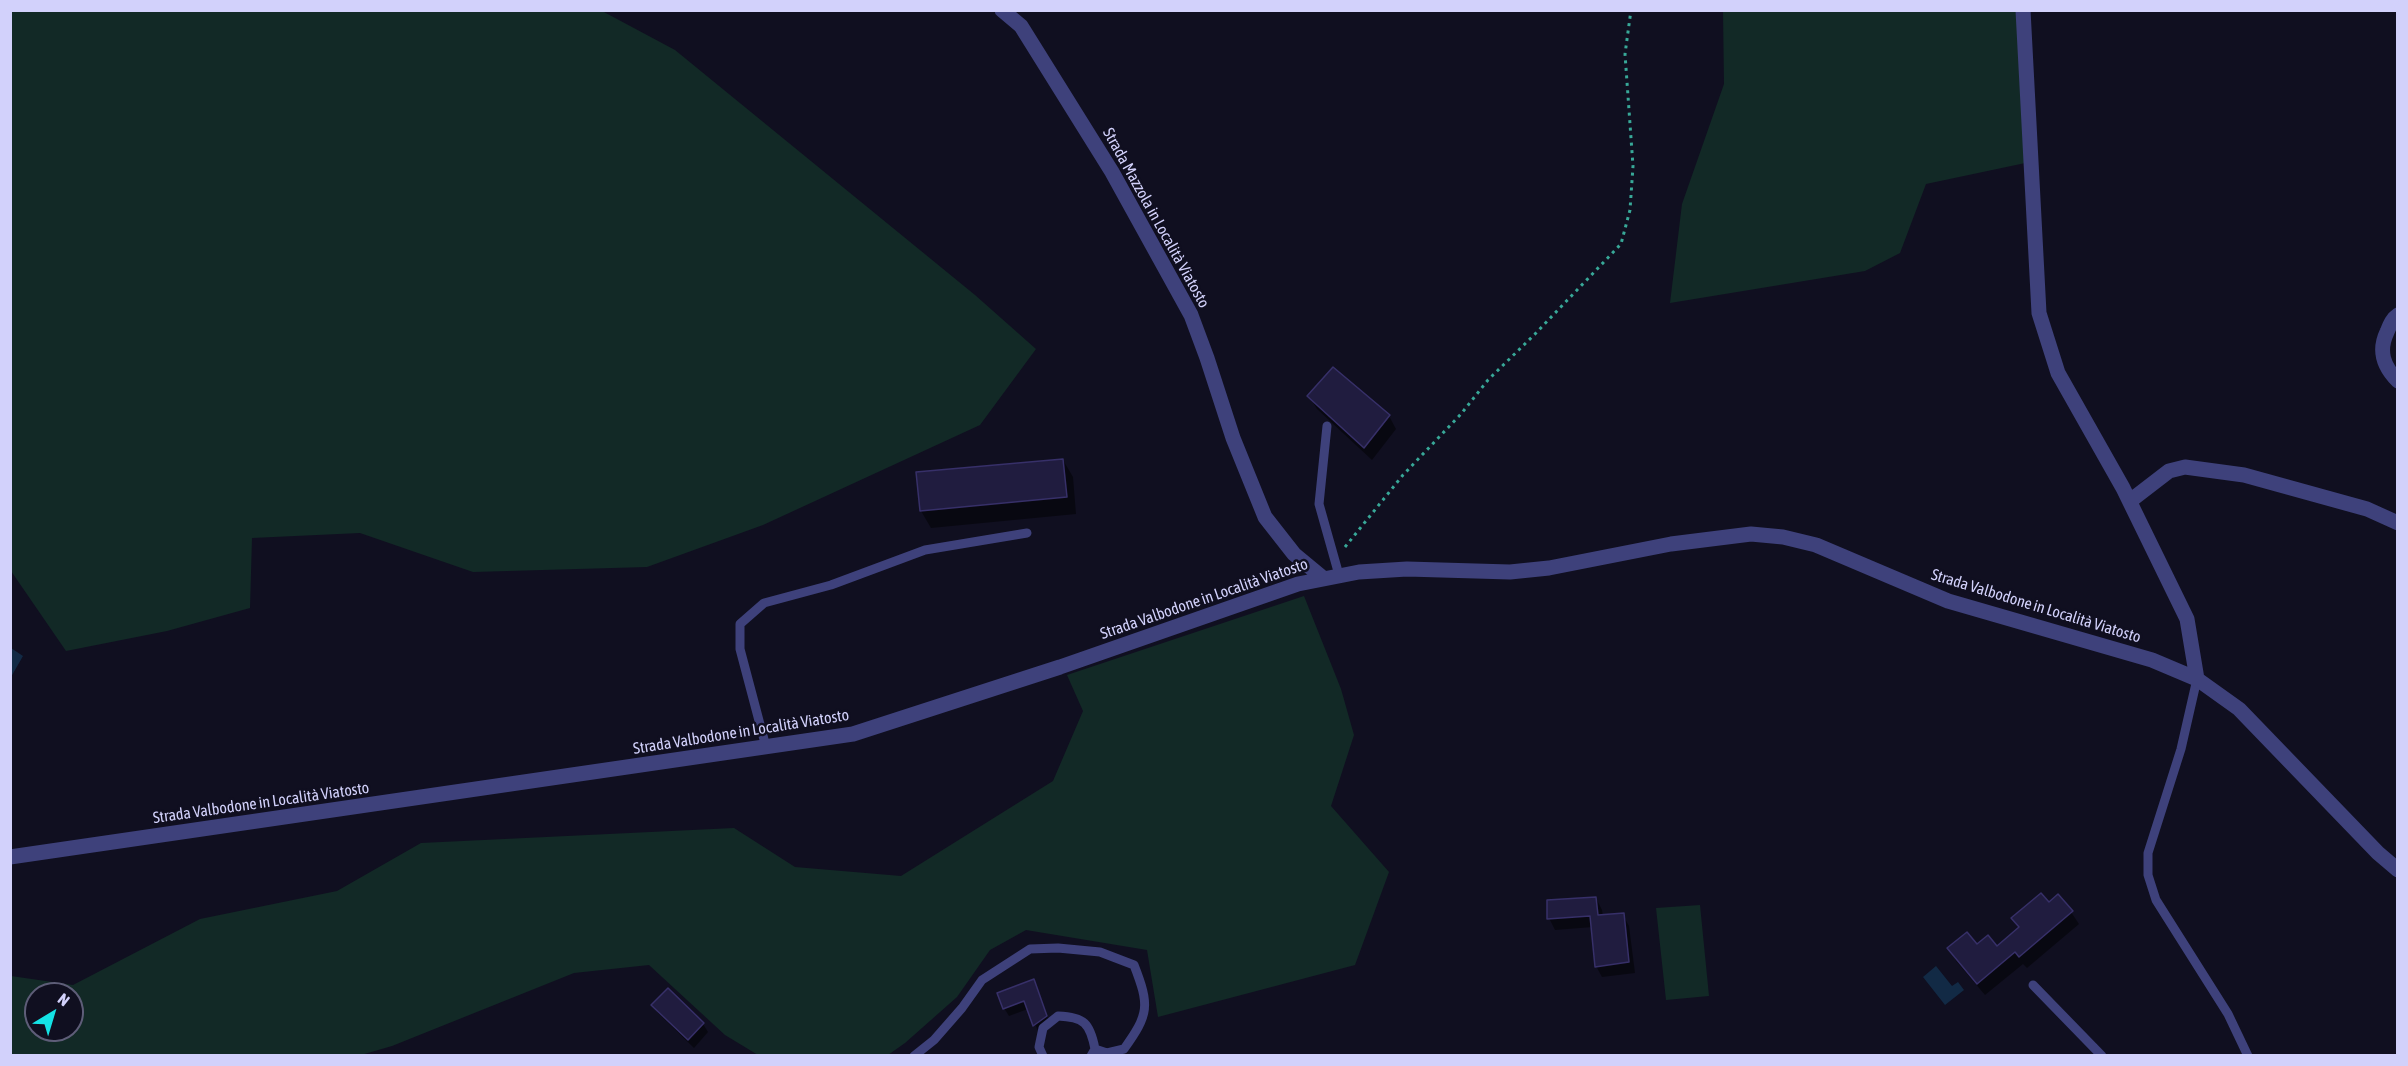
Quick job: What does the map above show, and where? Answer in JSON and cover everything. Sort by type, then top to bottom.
[{"type":"street","name":"Strada Mazzola in Località Viatosto","points":[[1002,10],[1022,26],[1112,172],[1186,305],[1207,358],[1233,438],[1265,517],[1294,554],[1323,578]]},
{"type":"street","points":[[2023,10],[2039,313],[2058,373],[2130,501],[2187,619],[2197,679]]},
{"type":"street","points":[[2397,315],[2393,318],[2382,342],[2382,358],[2389,373],[2397,381]]},
{"type":"street","points":[[2130,501],[2162,475],[2185,467],[2244,475],[2367,509],[2397,523]]},
{"type":"street","name":"Strada Valbodone in Località Viatosto","points":[[10,857],[853,734],[1060,667],[1298,584],[1323,578],[1337,570],[1407,569],[1510,572],[1609,558],[1713,538],[1751,534],[1783,537],[1816,545],[1948,601],[2152,660],[2197,679],[2239,709],[2397,870]]},
{"type":"lane","points":[[1327,426],[1319,504],[1337,570]]},
{"type":"lane","points":[[766,747],[740,649],[740,624],[764,603],[831,585],[925,550],[1027,533]]},
{"type":"lane","points":[[2197,679],[2181,749],[2148,853],[2148,874],[2156,900],[2228,1014],[2248,1056]]},
{"type":"lane","points":[[914,1056],[941,1032],[982,980],[1030,949],[1058,948],[1100,952],[1134,966],[1145,994],[1142,1023],[1124,1049],[1107,1053],[1093,1052],[1092,1030],[1077,1017],[1058,1016],[1043,1028],[1039,1047],[1043,1056]]},
{"type":"lane","points":[[2033,985],[2102,1056]]},
{"type":"path","points":[[1337,570],[1348,542],[1389,492],[1461,414],[1488,380],[1621,244],[1630,210],[1632,177],[1625,54],[1631,10]]},
{"type":"green space","points":[[10,11],[602,11],[675,50],[975,295],[1036,349],[980,425],[763,525],[647,567],[473,572],[360,533],[252,538],[250,608],[167,631],[66,651],[11,571]]},
{"type":"green space","points":[[1723,11],[2023,11],[2030,162],[1926,184],[1900,253],[1865,271],[1670,303],[1682,204],[1724,84]]},
{"type":"green space","points":[[1304,596],[1341,689],[1354,735],[1331,806],[1389,872],[1355,965],[1158,1017],[1147,950],[1026,930],[990,950],[957,997],[888,1055],[758,1055],[725,1035],[649,965],[574,973],[392,1046],[361,1055],[11,1055],[11,976],[52,982],[24,982],[24,1042],[84,1042],[84,982],[79,982],[200,919],[337,891],[421,843],[734,828],[795,867],[901,876],[1053,781],[1083,711],[1067,675]]},
{"type":"green space","points":[[1700,905],[1709,996],[1666,1000],[1656,908]]},
{"type":"water","points":[[11,648],[23,656],[11,677]]},
{"type":"water","points":[[1936,966],[1952,986],[1958,982],[1964,990],[1945,1005],[1923,977]]},
{"type":"building","points":[[1333,367],[1390,415],[1364,448],[1307,396]]},
{"type":"building","points":[[1063,459],[1067,497],[920,511],[916,472]]},
{"type":"building","points":[[2041,893],[2049,902],[2058,894],[2073,911],[2019,957],[2015,952],[1977,984],[1947,948],[1967,932],[1977,944],[1988,935],[1997,946],[2019,927],[2011,918]]},
{"type":"building","points":[[1596,897],[1598,915],[1624,913],[1629,962],[1595,967],[1590,916],[1547,919],[1547,900]]},
{"type":"building","points":[[1034,979],[1047,1016],[1033,1026],[1024,1001],[1003,1009],[997,993]]},
{"type":"building","points":[[668,988],[704,1023],[688,1040],[651,1005]]}]
